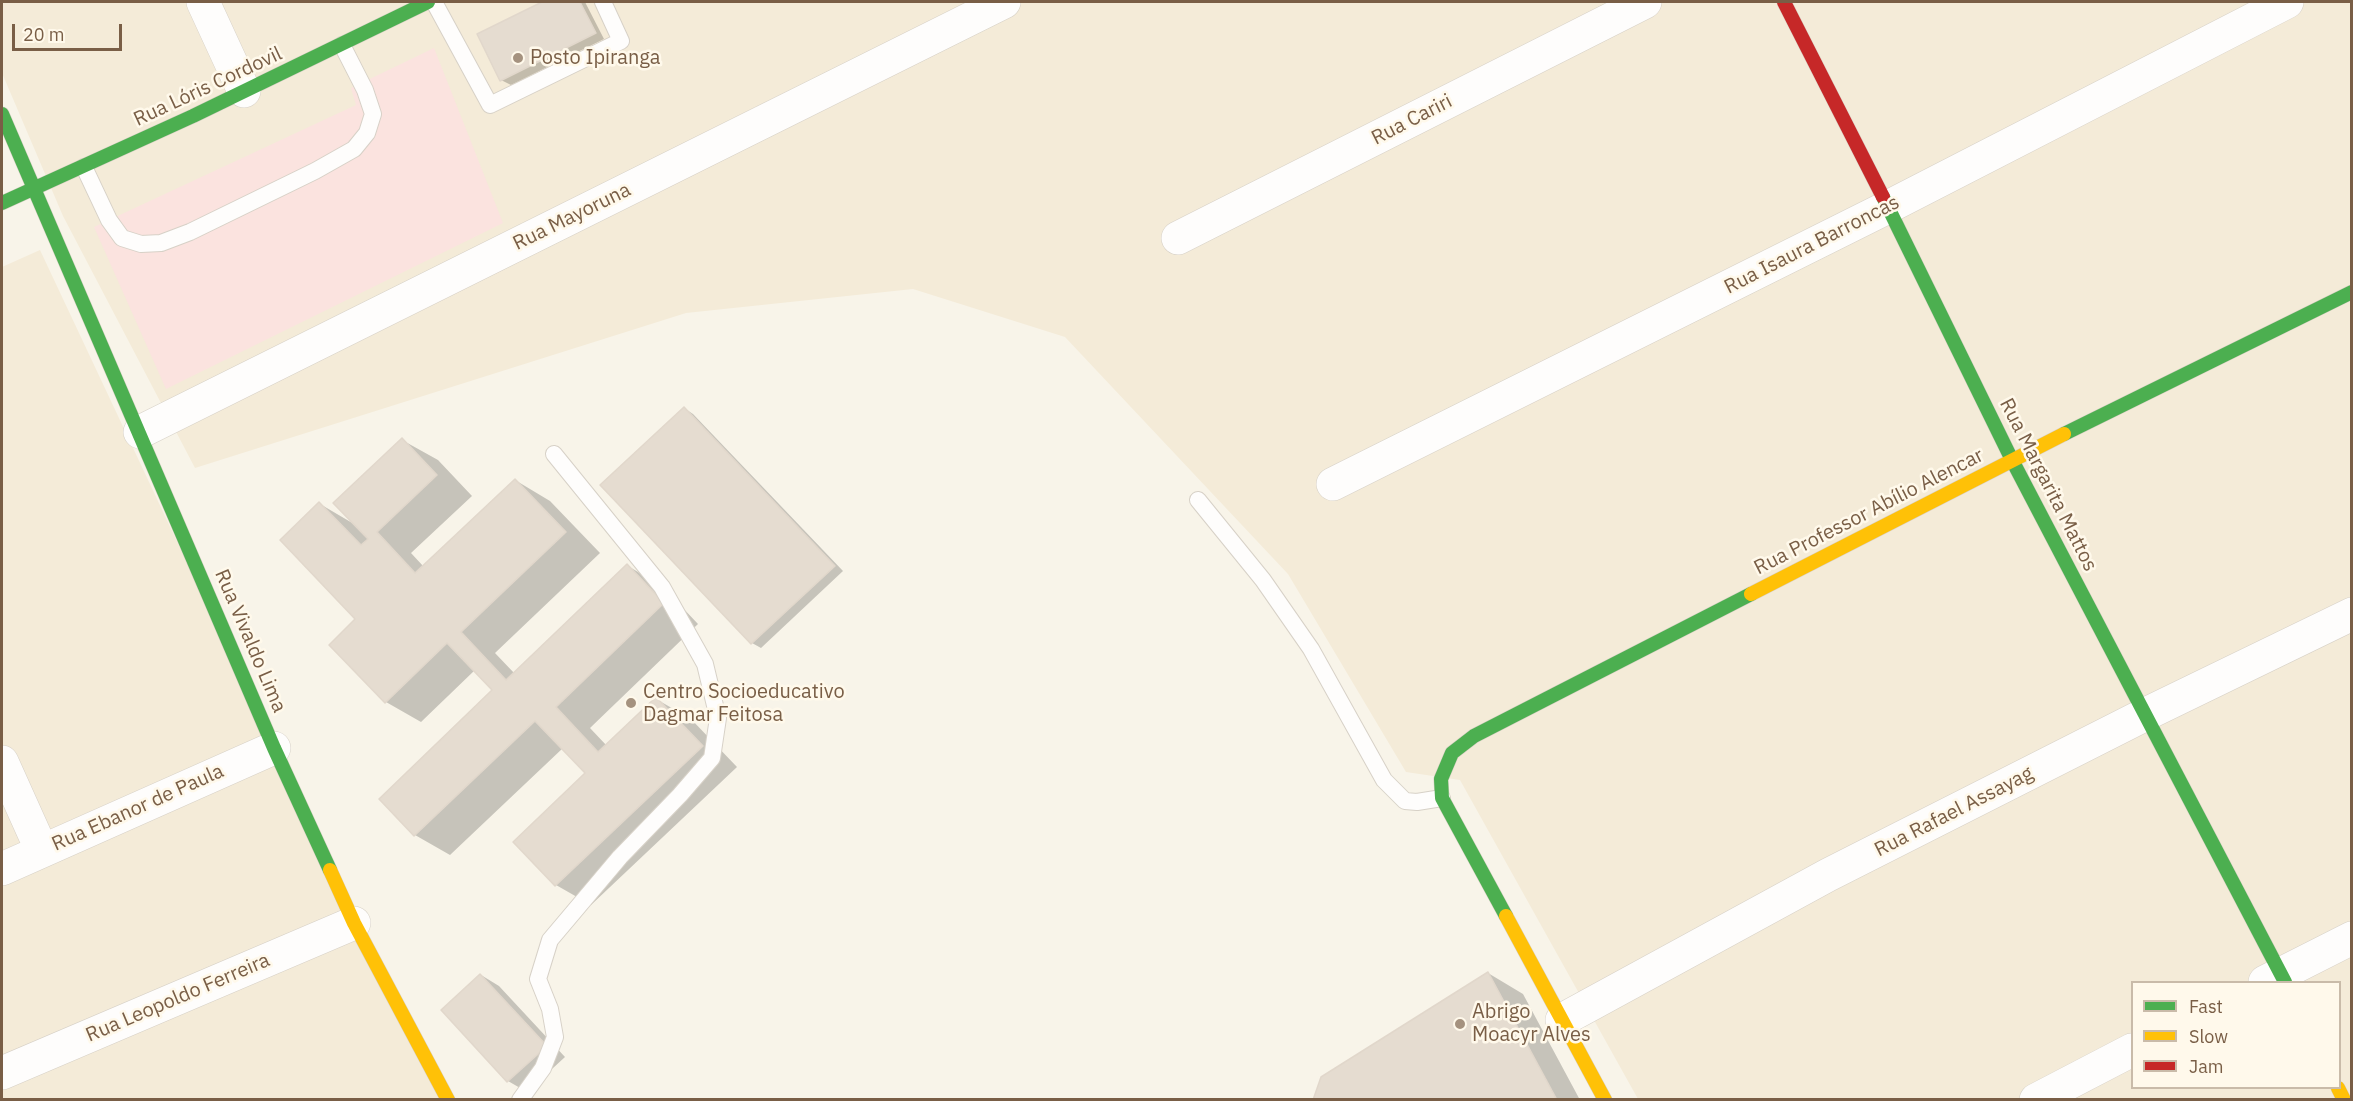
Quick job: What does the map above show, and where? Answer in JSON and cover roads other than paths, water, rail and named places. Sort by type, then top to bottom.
[{"type":"street","points":[[202,2],[244,91]]},
{"type":"street","name":"Rua Lóris Cordovil","points":[[2,203],[342,45],[428,2]]},
{"type":"street","name":"Rua Mayoruna","points":[[140,432],[1004,2]]},
{"type":"street","name":"Rua Cariri","points":[[1178,238],[1645,2]]},
{"type":"street","name":"Rua Margarita Mattos","points":[[1784,2],[2012,460],[2146,714],[2277,980]]},
{"type":"street","name":"Rua Isaura Barroncas","points":[[1333,484],[1888,207],[2288,2]]},
{"type":"street","name":"Rua Vivaldo Lima","points":[[2,114],[274,748],[354,922],[448,1100]]},
{"type":"street","name":"Rua Professor Abílio Alencar","points":[[1442,798],[1441,779],[1444,766],[1452,753],[1474,736],[2012,460],[2352,292]]},
{"type":"street","name":"Rua Rafael Assayag","points":[[1562,1020],[1828,875],[2146,714],[2352,614]]},
{"type":"street","name":"Rua Ebanor de Paula","points":[[2,869],[274,748]]},
{"type":"street","points":[[2,762],[42,851]]},
{"type":"street","points":[[1442,798],[1605,1100]]},
{"type":"street","name":"Rua Leopoldo Ferreira","points":[[2,1073],[354,922]]},
{"type":"street","points":[[2277,980],[2352,938]]},
{"type":"street","points":[[2036,1100],[2131,1051]]},
{"type":"lane","points":[[434,2],[490,105],[621,41],[603,2]]},
{"type":"lane","points":[[84,166],[109,220],[122,238],[141,244],[160,243],[190,232],[354,149],[367,133],[374,114],[365,90],[342,45]]},
{"type":"lane","points":[[520,1100],[543,1068],[555,1036],[550,1008],[538,979],[550,940],[620,857],[712,758],[718,718],[705,664],[662,587],[554,454]]},
{"type":"lane","points":[[1198,500],[1263,580],[1311,648],[1384,780],[1405,801],[1417,802],[1442,798]]},
{"type":"place","name":"Posto Ipiranga","points":[[518,58]]},
{"type":"place","name":"Centro Socioeducativo Dagmar Feitosa","points":[[631,703]]},
{"type":"place","name":"Abrigo Moacyr Alves","points":[[1460,1024]]}]
